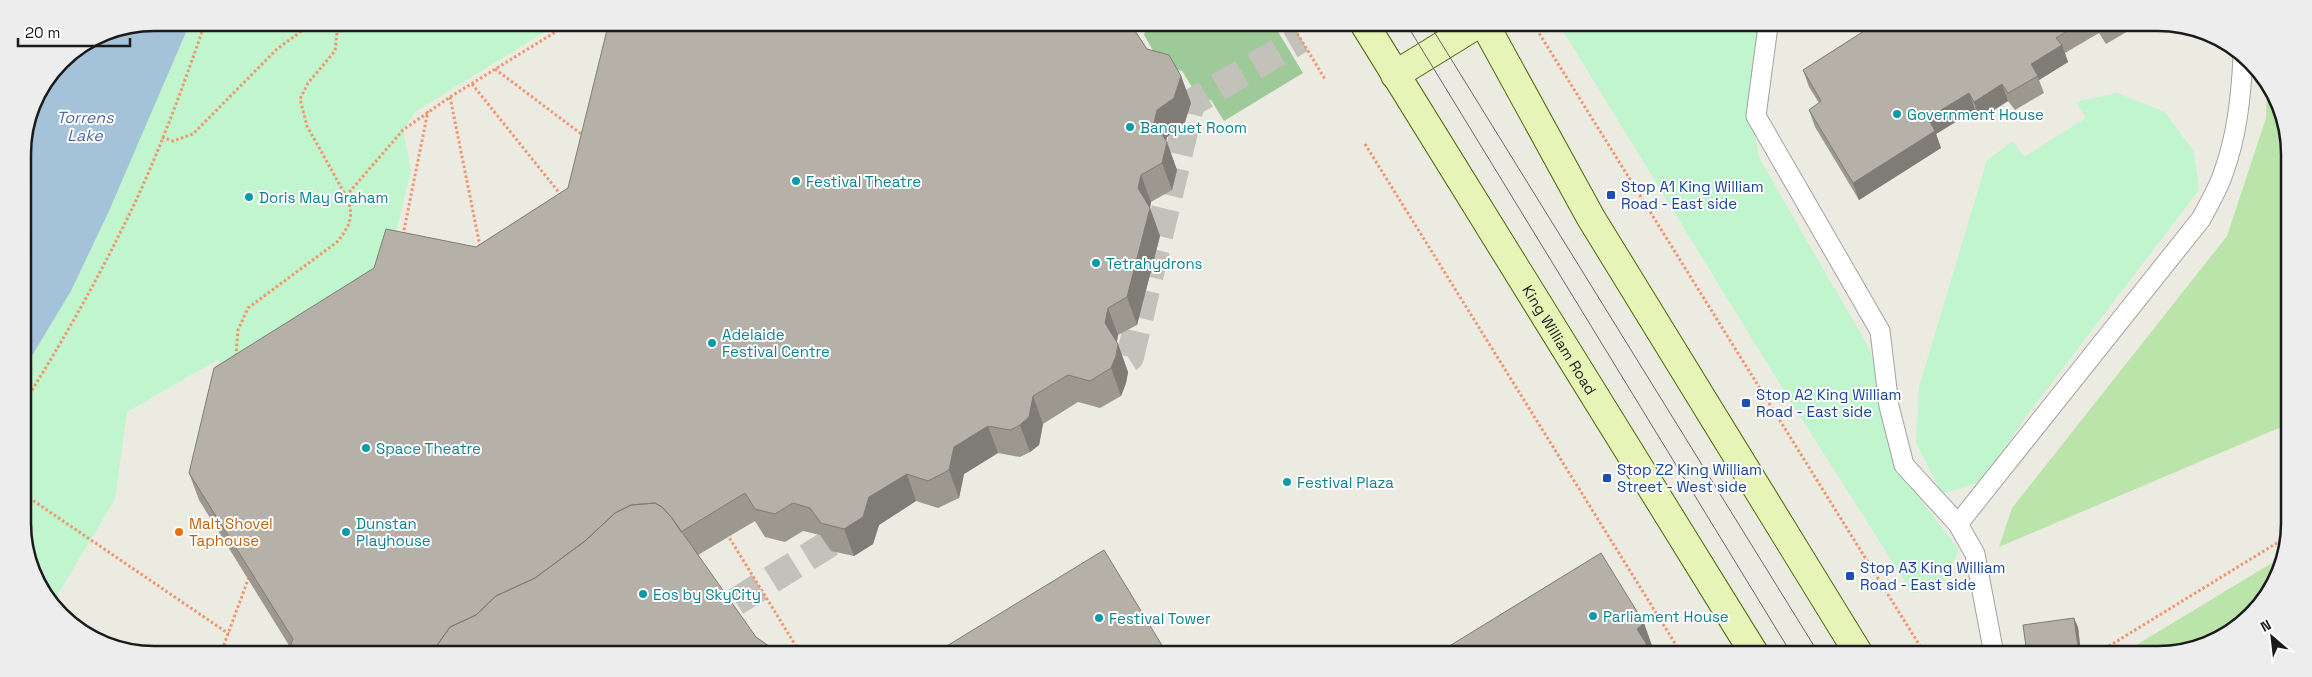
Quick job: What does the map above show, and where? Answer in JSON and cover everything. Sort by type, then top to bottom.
[{"type":"main road","name":"King William Road","points":[[1369,31],[1749,645]]},
{"type":"main road","points":[[1396,75],[1466,31]]},
{"type":"main road","points":[[1488,31],[1590,218],[1735,449],[1854,645]]},
{"type":"lane","points":[[1767,31],[1756,116],[1880,332],[1889,406],[1904,465],[1958,524],[1975,554],[1992,645]]},
{"type":"lane","points":[[1958,524],[2201,218],[2223,175],[2234,137],[2241,100],[2243,65]]},
{"type":"path","points":[[1296,31],[1325,79]]},
{"type":"path","points":[[1537,31],[1918,645]]},
{"type":"path","points":[[31,392],[72,325],[122,229],[162,138],[203,32]]},
{"type":"path","points":[[162,138],[173,141],[193,134],[277,49],[301,32]]},
{"type":"path","points":[[236,365],[238,330],[248,308],[337,242],[348,228],[352,218],[351,207],[346,196],[307,126],[300,99],[308,83],[336,51],[337,32]]},
{"type":"path","points":[[346,196],[403,130],[428,111],[556,32]]},
{"type":"path","points":[[495,69],[588,140]]},
{"type":"path","points":[[472,84],[565,200]]},
{"type":"path","points":[[450,97],[482,255]]},
{"type":"path","points":[[402,238],[428,111]]},
{"type":"path","points":[[1365,144],[1676,645]]},
{"type":"path","points":[[31,499],[229,634]]},
{"type":"path","points":[[723,527],[795,646]]},
{"type":"path","points":[[2111,645],[2280,541]]},
{"type":"path","points":[[244,569],[254,585]]},
{"type":"path","points":[[224,646],[249,577]]},
{"type":"green space","points":[[1278,31],[1303,73],[1224,121],[1211,100],[1199,98],[1182,71],[1161,64],[1144,35],[1145,32]]},
{"type":"green space","points":[[1563,31],[1768,31],[1751,111],[1759,158],[1869,348],[1918,496],[1959,550],[1943,584],[1913,594],[1789,399]]},
{"type":"green space","points":[[186,32],[545,32],[416,111],[403,130],[411,170],[381,294],[226,390],[219,359],[127,412],[115,499],[56,597],[44,577],[38,562],[31,523],[31,357],[71,291],[109,211]]},
{"type":"green space","points":[[2117,93],[2165,112],[2194,152],[2199,190],[2024,419],[1983,481],[1942,494],[1916,443],[1919,387],[1987,160],[2013,141],[2024,157],[2086,118],[2076,102]]},
{"type":"green space","points":[[2267,98],[2278,130],[2281,154],[2281,427],[1999,547],[2012,508],[2227,236],[2266,118]]},
{"type":"green space","points":[[2274,561],[2260,591],[2245,610],[2233,620],[2212,633],[2197,639],[2166,645],[2136,645]]},
{"type":"water","name":"Torrens Lake","points":[[146,32],[186,32],[109,211],[71,291],[31,357],[32,146],[35,122],[41,107],[52,86],[67,67],[93,48],[122,35]]},
{"type":"building","name":"Government House","points":[[1864,31],[2067,31],[2056,38],[2062,45],[2031,64],[2038,76],[2008,93],[2002,84],[1974,102],[1969,93],[1928,118],[1935,131],[1853,183],[1809,110],[1821,101],[1803,70]]},
{"type":"building","name":"Adelaide Festival Centre","points":[[607,32],[1135,32],[1147,49],[1169,55],[1181,76],[1174,98],[1157,110],[1154,123],[1167,142],[1162,163],[1141,175],[1138,188],[1150,208],[1127,297],[1108,308],[1105,323],[1118,344],[1111,368],[1090,381],[1068,375],[1033,396],[1029,417],[1020,425],[1010,430],[988,426],[954,447],[949,470],[928,481],[907,474],[869,497],[863,517],[844,529],[821,523],[810,508],[793,503],[775,514],[755,509],[745,493],[681,532],[672,518],[662,507],[655,503],[631,505],[615,513],[585,541],[535,578],[496,596],[476,615],[450,627],[437,646],[290,646],[293,639],[189,473],[214,368],[374,268],[386,229],[476,247],[568,188]]},
{"type":"building","points":[[655,503],[662,507],[672,518],[756,637],[768,646],[437,646],[450,627],[476,615],[496,596],[535,578],[585,541],[615,513],[631,505]]},
{"type":"building","points":[[1104,550],[1162,645],[947,646]]},
{"type":"building","points":[[1601,553],[1644,623],[1637,629],[1647,645],[1450,645]]},
{"type":"building","points":[[2074,618],[2078,645],[2026,645],[2023,625]]},
{"type":"tunnel","points":[[1093,380],[1130,357],[1191,103],[1301,39]]},
{"type":"tunnel","points":[[700,624],[859,525]]},
{"type":"tram line","points":[[1411,31],[1786,645]]},
{"type":"tram line","points":[[1434,31],[1814,645]]},
{"type":"place","name":"Government House","points":[[1897,114]]},
{"type":"place","name":"Banquet Room","points":[[1130,127]]},
{"type":"place","name":"Festival Theatre","points":[[796,181]]},
{"type":"place","name":"Stop A1 King William Road - East side","points":[[1611,195]]},
{"type":"place","name":"Doris May Graham","points":[[249,197]]},
{"type":"place","name":"Tetrahydrons","points":[[1096,263]]},
{"type":"place","name":"Adelaide Festival Centre","points":[[712,343]]},
{"type":"place","name":"Stop A2 King William Road - East side","points":[[1746,403]]},
{"type":"place","name":"Space Theatre","points":[[366,448]]},
{"type":"place","name":"Stop Z2 King William Street - West side","points":[[1607,478]]},
{"type":"place","name":"Festival Plaza","points":[[1287,482]]},
{"type":"place","name":"Malt Shovel Taphouse","points":[[179,532]]},
{"type":"place","name":"Dunstan Playhouse","points":[[346,532]]},
{"type":"place","name":"Stop A3 King William Road - East side","points":[[1850,576]]},
{"type":"place","name":"Eos by SkyCity","points":[[643,594]]},
{"type":"place","name":"Parliament House","points":[[1593,616]]},
{"type":"place","name":"Festival Tower","points":[[1099,618]]}]
